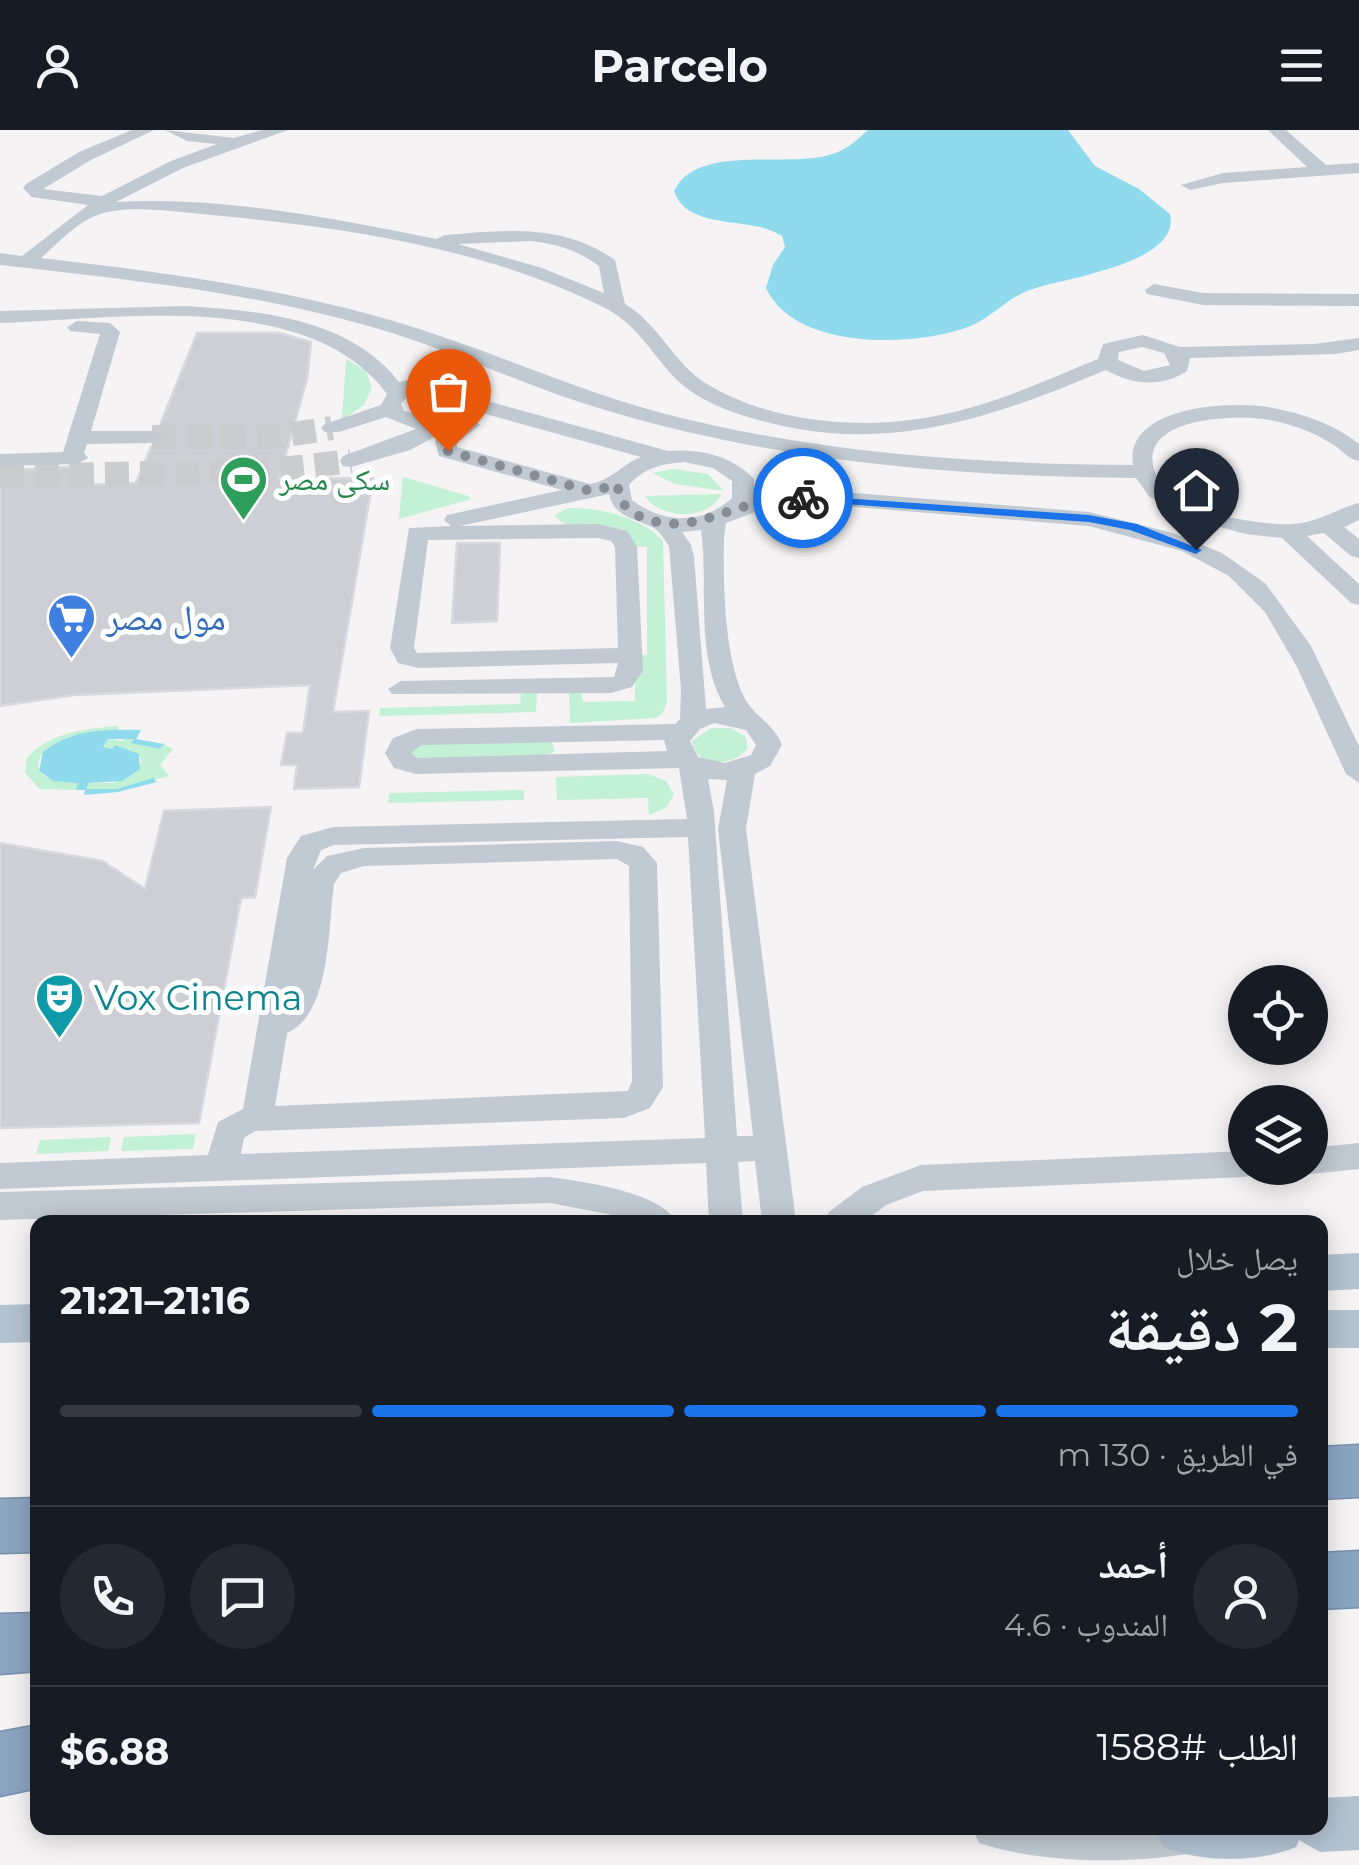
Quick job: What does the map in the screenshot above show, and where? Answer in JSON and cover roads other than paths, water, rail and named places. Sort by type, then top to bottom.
[{"type":"highway","points":[[1328,1472],[1359,1471]]},
{"type":"highway","points":[[0,1526],[30,1525]]},
{"type":"highway","points":[[1328,1581],[1359,1579]]},
{"type":"highway","points":[[0,1644],[30,1642]]},
{"type":"highway","points":[[0,1764],[30,1758]]},
{"type":"main road","points":[[1328,1273],[1359,1271]]},
{"type":"main road","points":[[0,1324],[30,1323]]},
{"type":"main road","points":[[1328,1330],[1359,1329]]},
{"type":"main road","points":[[1328,1825],[1359,1823]]},
{"type":"street","points":[[146,130],[85,156],[32,188],[38,193],[97,206],[150,204],[258,216],[419,242],[520,269],[616,305],[648,329],[681,375],[703,390],[760,412],[829,424],[902,426],[970,415],[1108,362]]},
{"type":"street","points":[[173,130],[198,145]]},
{"type":"street","points":[[26,262],[97,206],[198,145],[280,130]]},
{"type":"street","points":[[1276,130],[1322,171]]},
{"type":"street","points":[[1190,185],[1224,178],[1359,168]]},
{"type":"street","points":[[132,188],[150,204]]},
{"type":"street","points":[[419,242],[534,236],[579,245],[608,264],[616,305]]},
{"type":"street","points":[[0,259],[212,285],[306,304],[446,344],[585,398],[768,442],[837,454],[980,469],[1144,472]]},
{"type":"street","points":[[1154,290],[1221,300],[1359,300]]},
{"type":"street","points":[[0,317],[182,313],[282,323],[311,331],[359,353],[377,368],[393,400],[394,415],[415,424]]},
{"type":"street","points":[[0,329],[230,323],[239,326],[243,333]]},
{"type":"street","points":[[76,451],[110,334],[103,327]]},
{"type":"street","points":[[1177,390],[1153,342],[1124,342],[1106,352],[1108,362],[1125,373],[1177,390],[1245,412],[1282,417],[1317,428],[1355,446]]},
{"type":"street","points":[[1359,344],[1317,351],[1233,348],[1177,390],[1163,427],[1146,442],[1142,452],[1144,472],[1163,495],[1197,514],[1241,527],[1288,531],[1330,525],[1359,510]]},
{"type":"street","points":[[342,445],[393,400],[431,380],[458,382],[475,392],[446,441],[448,451],[590,491]]},
{"type":"street","points":[[342,445],[402,446],[462,419],[601,461],[622,479],[622,503],[630,511]]},
{"type":"street","points":[[342,445],[415,424],[462,419],[666,457],[703,458],[734,470],[746,490],[725,514],[711,542],[724,672],[734,704],[745,718],[763,730],[769,745],[761,760],[742,770],[715,772],[688,762],[416,766],[403,762],[398,752],[402,744],[417,738],[599,734],[687,726],[713,715],[745,718]]},
{"type":"street","points":[[0,460],[37,458],[152,437]]},
{"type":"street","points":[[417,534],[448,521],[590,491],[666,457]]},
{"type":"street","points":[[569,532],[550,521],[553,508],[574,503],[630,511],[663,523],[725,514],[762,502],[817,497],[1089,519],[1132,527],[1215,558],[1249,582],[1273,606],[1359,774]]},
{"type":"street","points":[[663,523],[680,545],[694,690],[687,726],[677,741],[688,762],[701,828],[725,1215]]},
{"type":"street","points":[[1330,525],[1359,551]]},
{"type":"street","points":[[1288,531],[1359,598]]},
{"type":"street","points":[[401,689],[554,687],[623,682],[630,675],[623,539],[606,532],[417,534]]},
{"type":"street","points":[[417,534],[402,648],[407,658],[419,662],[630,655]]},
{"type":"street","points":[[554,687],[554,734],[562,762]]},
{"type":"street","points":[[599,734],[588,740],[585,750],[600,762]]},
{"type":"street","points":[[742,770],[732,829],[778,1215]]},
{"type":"street","points":[[269,1164],[272,1027],[304,850],[321,838],[701,828]]},
{"type":"street","points":[[222,1166],[229,1131],[241,1122],[618,1106],[637,1102],[644,1096],[648,1081],[643,862],[633,854],[617,850],[364,857],[339,861],[329,867],[320,884],[303,1002],[286,1021],[272,1027]]},
{"type":"street","points":[[0,1176],[769,1148]]},
{"type":"street","points":[[1328,1159],[1359,1156]]},
{"type":"street","points":[[850,1215],[874,1196],[921,1178],[1228,1165]]},
{"type":"street","points":[[0,1206],[550,1190],[613,1201],[644,1215]]},
{"type":"street","points":[[1023,1835],[1074,1847],[1142,1845],[1178,1835]]},
{"type":"water","points":[[868,130],[1068,130],[1095,166],[1139,189],[1170,214],[1169,231],[1157,246],[1138,257],[1027,291],[984,319],[945,334],[888,340],[828,333],[781,309],[766,288],[773,265],[785,247],[782,236],[754,226],[706,218],[681,204],[674,191],[686,176],[702,167],[722,162],[829,155],[855,142]]},
{"type":"water","points":[[102,730],[141,730],[136,739],[164,744],[160,749],[131,743],[134,739],[108,739],[103,747],[112,749],[115,745],[139,754],[140,769],[122,781],[89,783],[86,789],[117,789],[153,778],[157,782],[118,792],[84,795],[85,790],[76,790],[78,783],[53,781],[39,771],[43,752],[65,739]]},
{"type":"tunnel","points":[[152,437],[273,437],[332,428]]},
{"type":"tunnel","points":[[0,476],[265,471],[351,461]]},
{"type":"place","name":"سكى مصر","points":[[244,522]]},
{"type":"place","name":"مول مصر","points":[[71,660]]},
{"type":"place","name":"Vox Cinema","points":[[59,1040]]}]
